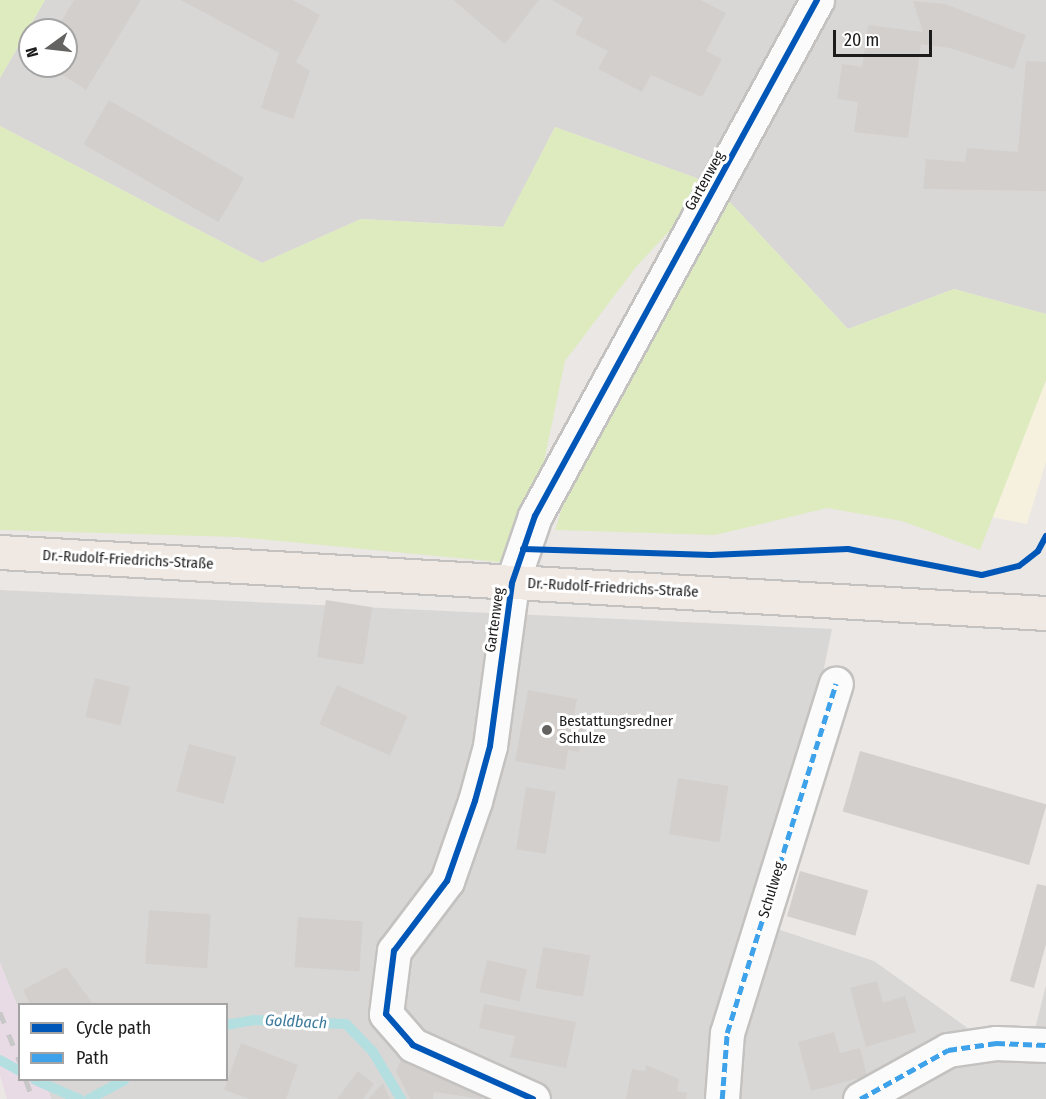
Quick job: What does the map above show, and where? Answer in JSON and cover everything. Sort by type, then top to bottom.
[{"type":"main road","name":"Dr.-Rudolf-Friedrichs-Straße","points":[[0,552],[1046,613]]},
{"type":"street","name":"Gartenweg","points":[[533,1099],[413,1045],[386,1014],[394,951],[447,881],[475,801],[490,746],[512,583],[535,516],[817,0]]},
{"type":"street","name":"Schulweg","points":[[722,1099],[727,1034],[836,684]]},
{"type":"street","points":[[861,1099],[948,1050],[996,1043],[1046,1045]]},
{"type":"shaded area","points":[[45,0],[800,0],[713,184],[555,127],[504,227],[361,219],[262,263],[0,126],[0,78],[18,47],[18,78],[78,78],[78,18],[35,18]]},
{"type":"shaded area","points":[[832,0],[1046,0],[1046,314],[954,289],[848,329],[726,198]]},
{"type":"shaded area","points":[[1046,380],[1046,462],[1027,524],[991,517]]},
{"type":"shaded area","points":[[0,590],[832,629],[771,927],[874,961],[969,1029],[1035,1029],[1046,985],[1046,1099],[51,1099],[45,1081],[228,1081],[228,1003],[18,1003],[18,1008],[0,963]]},
{"type":"shaded area","points":[[0,963],[18,1008],[18,1081],[45,1081],[51,1099],[7,1099],[0,1075]]},
{"type":"green space","points":[[0,0],[45,0],[35,18],[18,18],[18,47],[0,78]]},
{"type":"green space","points":[[0,126],[262,263],[361,219],[503,227],[555,127],[713,184],[636,267],[565,361],[533,514],[510,563],[237,537],[0,530]]},
{"type":"green space","points":[[726,198],[848,329],[954,289],[1046,314],[1046,380],[980,550],[902,521],[827,508],[715,535],[555,530],[568,489]]},
{"type":"building","points":[[74,0],[141,0],[86,90],[68,78],[78,78],[78,18],[63,18]]},
{"type":"building","points":[[181,0],[293,0],[320,15],[296,62],[310,71],[293,119],[261,108],[279,53]]},
{"type":"building","points":[[453,0],[539,0],[505,44]]},
{"type":"building","points":[[552,0],[701,0],[726,13],[706,51],[722,59],[702,97],[651,75],[642,92],[598,69],[608,51],[575,34],[583,18]]},
{"type":"building","points":[[913,1],[945,4],[1026,35],[1014,69],[950,48],[921,44],[908,138],[854,132],[858,102],[837,99],[842,64],[862,67],[868,25],[923,32]]},
{"type":"building","points":[[1026,61],[1046,62],[1046,191],[923,189],[926,159],[965,162],[967,148],[1018,152]]},
{"type":"building","points":[[109,100],[244,178],[219,222],[84,144]]},
{"type":"building","points":[[326,600],[372,607],[363,665],[317,657]]},
{"type":"building","points":[[95,678],[130,687],[120,726],[85,717]]},
{"type":"building","points":[[337,685],[407,716],[390,756],[320,724]]},
{"type":"building","points":[[528,690],[577,699],[572,726],[584,728],[579,752],[568,750],[565,770],[515,761]]},
{"type":"building","points":[[189,744],[236,757],[224,804],[176,791]]},
{"type":"building","points":[[860,751],[1046,804],[1029,865],[843,812]]},
{"type":"building","points":[[678,778],[728,786],[719,842],[669,834]]},
{"type":"building","points":[[526,787],[556,792],[546,854],[516,849]]},
{"type":"building","points":[[800,871],[868,891],[855,936],[787,916]]},
{"type":"building","points":[[1037,884],[1046,886],[1046,944],[1034,988],[1010,981]]},
{"type":"building","points":[[149,910],[211,914],[207,968],[145,964]]},
{"type":"building","points":[[298,917],[363,922],[359,971],[295,967]]},
{"type":"building","points":[[543,947],[590,955],[583,997],[536,988]]},
{"type":"building","points":[[487,960],[527,969],[520,1001],[480,992]]},
{"type":"building","points":[[66,967],[92,1003],[30,1003],[23,990]]},
{"type":"building","points":[[877,981],[883,1003],[905,996],[916,1032],[866,1047],[850,988]]},
{"type":"building","points":[[484,1004],[576,1022],[566,1068],[510,1057],[515,1036],[479,1028]]},
{"type":"building","points":[[834,1032],[840,1053],[860,1048],[867,1076],[811,1091],[798,1042]]},
{"type":"building","points":[[241,1043],[298,1065],[286,1099],[249,1099],[224,1090]]},
{"type":"building","points":[[404,1053],[485,1088],[481,1099],[434,1092],[433,1099],[410,1099],[396,1071]]},
{"type":"building","points":[[646,1065],[679,1079],[677,1091],[687,1093],[686,1099],[626,1099],[632,1069],[645,1071]]},
{"type":"building","points":[[358,1071],[374,1084],[363,1099],[337,1099]]},
{"type":"building","points":[[383,1083],[390,1099],[368,1099]]},
{"type":"waterway","name":"Goldbach","points":[[228,1025],[253,1020],[346,1024],[373,1052],[401,1099]]},
{"type":"waterway","name":"Goldbach","points":[[0,1060],[18,1070]]},
{"type":"waterway","name":"Goldbach","points":[[37,1081],[79,1099]]},
{"type":"waterway","name":"Goldbach","points":[[89,1099],[122,1081]]},
{"type":"railway","points":[[0,1012],[18,1057]]},
{"type":"railway","points":[[26,1081],[33,1099]]},
{"type":"marked path","points":[[722,1099],[727,1033],[836,684]]},
{"type":"marked path","points":[[860,1099],[948,1050],[996,1043],[1046,1045]]},
{"type":"cycle path","points":[[533,1099],[413,1045],[386,1014],[394,951],[447,881],[475,801],[490,746],[512,583],[535,516],[817,0]]},
{"type":"cycle path","points":[[523,549],[711,555],[848,549],[982,575],[1019,566],[1038,551],[1046,536]]},
{"type":"place","name":"Bestattungsredner Schulze","points":[[547,730]]}]
